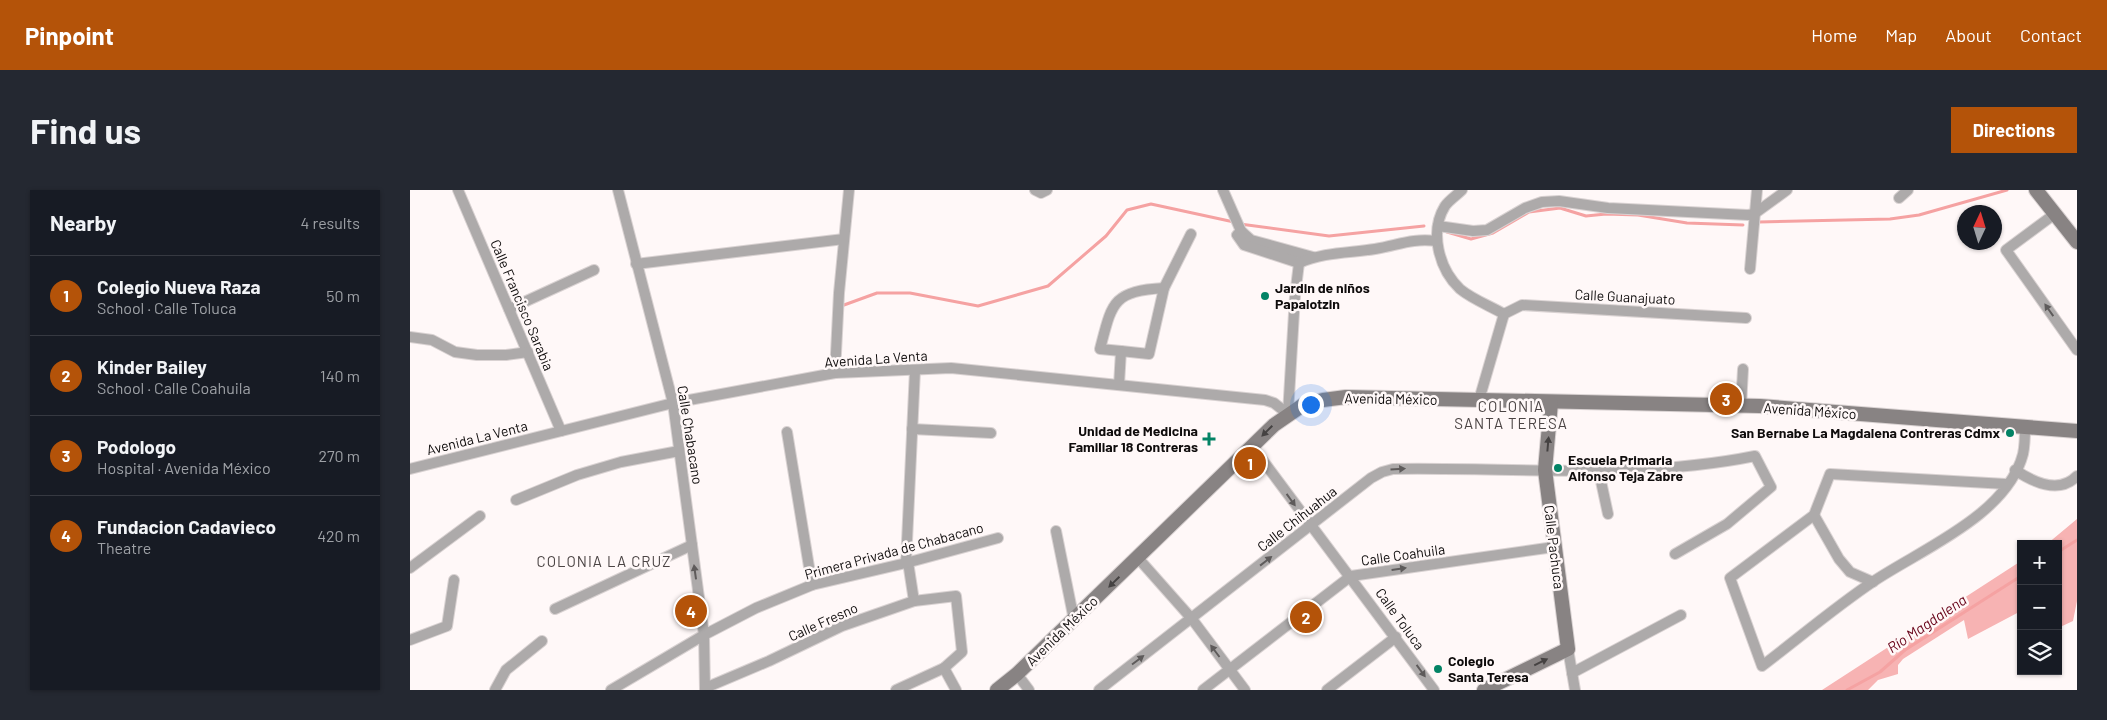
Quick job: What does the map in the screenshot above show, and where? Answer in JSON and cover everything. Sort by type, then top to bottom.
[{"type":"street","name":"Calle Francisco Sarabia","points":[[458,190],[561,431]]},
{"type":"street","name":"Calle Chabacano","points":[[618,190],[673,403],[704,635],[705,689]]},
{"type":"street","points":[[835,373],[836,328],[849,190]]},
{"type":"street","points":[[1223,190],[1244,245],[1299,263],[1313,257],[1377,248],[1399,242],[1421,239],[1437,241]]},
{"type":"street","points":[[1462,190],[1446,205],[1438,226],[1437,241],[1443,265],[1452,280],[1462,290],[1504,314],[1479,400]]},
{"type":"street","points":[[1750,269],[1757,190]]},
{"type":"street","points":[[1438,226],[1465,230],[1487,230],[1525,208],[1542,202],[1559,201],[1608,208],[1754,214],[1787,190]]},
{"type":"street","points":[[1899,198],[1908,190]]},
{"type":"street","points":[[2036,190],[2077,242]]},
{"type":"street","points":[[2056,213],[2006,250],[2077,350]]},
{"type":"street","points":[[1241,233],[1251,240],[1313,257]]},
{"type":"street","points":[[1164,288],[1140,290],[1126,296],[1111,307],[1100,349],[1149,354],[1164,288],[1191,234]]},
{"type":"street","points":[[636,264],[844,239]]},
{"type":"street","points":[[1288,414],[1295,296],[1299,263]]},
{"type":"street","points":[[509,309],[594,270]]},
{"type":"street","name":"Calle Guanajuato","points":[[1504,314],[1522,305],[1746,318]]},
{"type":"street","points":[[410,337],[432,340],[455,352],[478,355],[506,356],[528,352]]},
{"type":"street","points":[[1119,385],[1122,352]]},
{"type":"street","name":"Avenida La Venta","points":[[410,469],[673,403],[835,373],[951,368],[1265,400],[1274,403],[1288,414]]},
{"type":"street","points":[[1741,406],[1743,369]]},
{"type":"street","points":[[914,601],[907,563],[915,370]]},
{"type":"street","name":"Avenida México","points":[[997,690],[1017,674],[1074,620],[1252,446],[1288,414],[1303,405],[1322,400],[1346,397],[1741,406],[2077,431]]},
{"type":"street","name":"Calle Pachuca","points":[[1551,403],[1545,470],[1575,690]]},
{"type":"street","points":[[2006,484],[1830,474],[1814,515],[1730,578],[1762,666],[1873,582],[1978,517],[2006,484],[2015,470],[2023,452],[2025,427]]},
{"type":"street","points":[[912,429],[990,433]]},
{"type":"street","points":[[787,432],[812,585]]},
{"type":"street","name":"Calle Toluca","points":[[1252,446],[1434,690]]},
{"type":"street","points":[[516,500],[577,475],[621,462],[679,451]]},
{"type":"street","name":"Calle Chihuahua","points":[[1100,690],[1371,478],[1393,469],[1599,472],[1711,464],[1756,456],[1770,487],[1727,524],[1675,554]]},
{"type":"street","points":[[2015,470],[2032,480],[2050,486],[2068,483],[2077,476]]},
{"type":"street","points":[[1599,472],[1608,514]]},
{"type":"street","points":[[1814,515],[1839,559],[1850,572],[1873,582]]},
{"type":"street","points":[[410,568],[480,516]]},
{"type":"street","points":[[1056,530],[1074,620]]},
{"type":"street","name":"Primera Privada de Chabacano","points":[[611,690],[704,635],[756,608],[812,585],[907,563],[998,538]]},
{"type":"street","points":[[555,609],[692,545]]},
{"type":"street","name":"Calle Coahuila","points":[[1203,690],[1350,576],[1554,547]]},
{"type":"street","points":[[1138,558],[1192,619],[1245,690]]},
{"type":"street","points":[[410,640],[447,626],[454,580]]},
{"type":"street","name":"Calle Fresno","points":[[705,689],[842,626],[914,601],[956,596],[962,652],[944,668]]},
{"type":"street","points":[[1572,673],[1682,615]]},
{"type":"street","points":[[1327,690],[1396,637]]},
{"type":"street","points":[[495,690],[506,670],[542,641]]},
{"type":"street","points":[[1484,690],[1568,649]]},
{"type":"street","points":[[896,690],[944,668],[956,690]]},
{"type":"street","points":[[1017,674],[1029,690]]},
{"type":"shaded area","points":[[2077,519],[2077,601],[2073,621],[2062,626],[2062,540],[2052,540]]},
{"type":"shaded area","points":[[2017,564],[2017,613],[1968,639],[1964,620],[1903,659],[1898,665],[1898,674],[1878,680],[1868,690],[1822,690]]},
{"type":"waterway","points":[[1759,222],[1890,219],[1919,215],[2007,190]]},
{"type":"waterway","points":[[844,305],[877,293],[910,293],[978,306],[1048,286],[1106,236],[1127,210],[1151,204],[1234,222]]},
{"type":"waterway","points":[[1447,232],[1471,239],[1493,233],[1529,212],[1560,208],[1586,216],[1606,214],[1638,215],[1687,223],[1743,225]]},
{"type":"waterway","points":[[1240,224],[1329,236],[1424,226]]},
{"type":"waterway","name":"Río Magdalena","points":[[2062,549],[2077,540]]},
{"type":"waterway","name":"Río Magdalena","points":[[1847,690],[1880,672],[1905,650],[2017,579]]},
{"type":"place","name":"Jardin de niños Papalotzin","points":[[1265,296]]},
{"type":"place","name":"Podologo","points":[[1726,399]]},
{"type":"place","name":"San Bernabe La Magdalena Contreras Cdmx","points":[[2010,433]]},
{"type":"place","name":"Unidad de Medicina Familiar 18 Contreras","points":[[1209,439]]},
{"type":"place","name":"Colegio Nueva Raza","points":[[1250,463]]},
{"type":"place","name":"Escuela Primaria Alfonso Teja Zabre","points":[[1558,468]]},
{"type":"place","name":"Fundacion Cadavieco","points":[[691,611]]},
{"type":"place","name":"Kinder Bailey","points":[[1306,617]]},
{"type":"place","name":"Colegio Santa Teresa","points":[[1438,669]]},
{"type":"district","name":"COLONIA SANTA TERESA","points":[[1511,416]]},
{"type":"district","name":"COLONIA LA CRUZ","points":[[604,562]]}]
